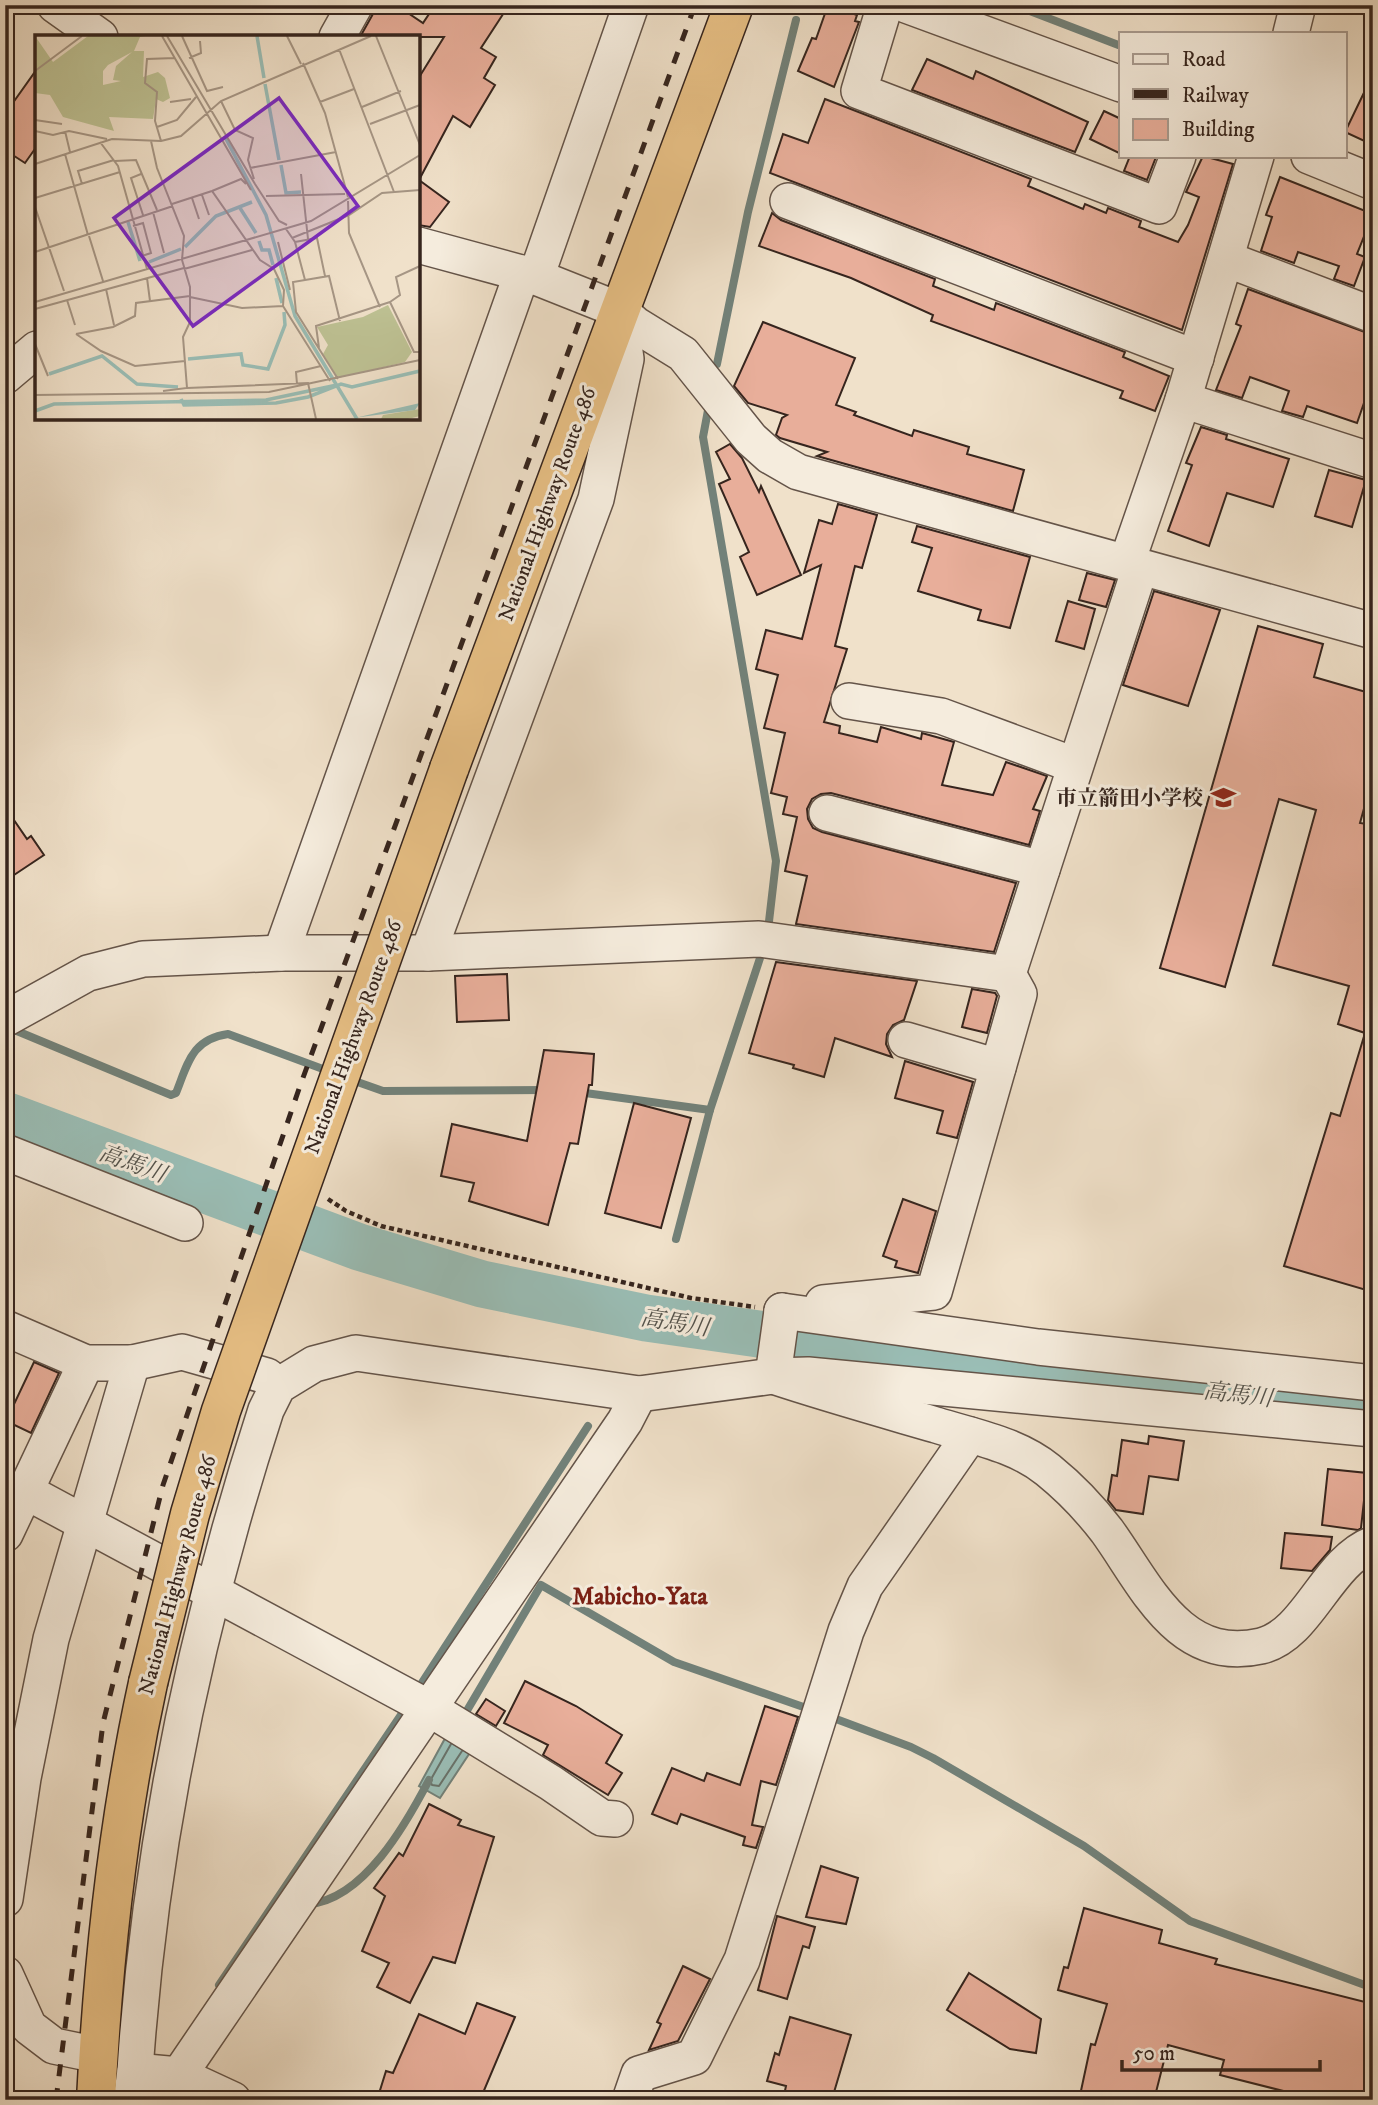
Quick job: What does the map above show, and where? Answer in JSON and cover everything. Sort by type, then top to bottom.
[{"type":"highway","name":"National Highway Route 486","points":[[96,2100],[119,1838],[148,1683],[190,1514],[221,1411],[449,769],[734,5]]},
{"type":"street","points":[[55,5],[97,35]]},
{"type":"street","points":[[338,35],[355,5]]},
{"type":"street","points":[[281,953],[529,275],[632,5]]},
{"type":"street","points":[[886,5],[859,91],[1159,206],[1177,158]]},
{"type":"street","points":[[906,5],[1119,83]]},
{"type":"street","points":[[1291,32],[1298,5]]},
{"type":"street","points":[[780,1317],[800,1305],[934,1293],[1019,994],[1008,974],[1074,765],[1255,158]]},
{"type":"street","points":[[1315,158],[1373,182]]},
{"type":"street","points":[[788,201],[1196,358]]},
{"type":"street","points":[[420,246],[529,275],[619,310],[636,325],[683,354],[751,439],[771,456],[798,472],[1373,631]]},
{"type":"street","points":[[1226,259],[1373,315]]},
{"type":"street","points":[[428,953],[597,499],[625,359],[619,310]]},
{"type":"street","points":[[5,376],[35,351]]},
{"type":"street","points":[[1183,400],[1373,461]]},
{"type":"street","points":[[849,701],[941,716],[1074,765]]},
{"type":"street","points":[[827,813],[1042,869]]},
{"type":"street","points":[[5,1019],[88,974],[143,959],[281,953],[428,953],[766,940],[1008,974]]},
{"type":"street","points":[[906,1040],[998,1067]]},
{"type":"street","points":[[5,1152],[185,1223]]},
{"type":"street","points":[[773,1369],[780,1317]]},
{"type":"street","points":[[780,1317],[1373,1383]]},
{"type":"street","points":[[5,1328],[86,1363],[132,1363],[182,1352],[267,1376],[278,1386]]},
{"type":"street","points":[[233,2100],[179,2075],[133,2085],[153,1888],[187,1691],[241,1486],[266,1410],[278,1386],[314,1364],[356,1353],[639,1394],[773,1369],[808,1375],[1033,1394],[1373,1429]]},
{"type":"street","points":[[5,1534],[18,1494],[86,1363]]},
{"type":"street","points":[[5,1899],[23,1778],[48,1651],[83,1521],[132,1363]]},
{"type":"street","points":[[773,1369],[1007,1445],[1047,1469],[1105,1530],[1178,1628],[1206,1643],[1234,1649],[1263,1645],[1286,1632],[1340,1567],[1361,1548],[1373,1544]]},
{"type":"street","points":[[179,2075],[433,1712],[625,1421],[639,1394]]},
{"type":"street","points":[[630,2100],[639,2074],[694,2057],[742,1960],[846,1631],[865,1586],[970,1435]]},
{"type":"street","points":[[18,1494],[83,1521],[433,1712],[602,1818],[615,1819]]},
{"type":"street","points":[[5,1974],[29,2027],[54,2046],[98,2055]]},
{"type":"path","points":[[321,1195],[346,1211],[381,1226],[780,1317]]},
{"type":"water","points":[[448,1733],[473,1748],[440,1798],[419,1786]]},
{"type":"building","points":[[378,5],[396,5],[423,23],[435,5],[509,5],[481,48],[496,57],[484,78],[495,85],[470,127],[453,116],[420,178],[420,76],[444,37],[361,35]]},
{"type":"building","points":[[828,5],[857,15],[855,21],[859,22],[834,87],[798,71],[812,38],[816,39]]},
{"type":"building","points":[[927,59],[973,79],[976,71],[1088,122],[1075,152],[912,90]]},
{"type":"building","points":[[35,72],[35,149],[25,163],[5,150],[5,114]]},
{"type":"building","points":[[1373,74],[1373,145],[1346,132]]},
{"type":"building","points":[[825,99],[1031,179],[1028,186],[1083,209],[1085,204],[1106,213],[1108,208],[1141,221],[1139,227],[1178,242],[1199,197],[1186,192],[1202,158],[1233,164],[1182,330],[770,173],[783,134],[808,143]]},
{"type":"building","points":[[1104,111],[1119,118],[1119,153],[1090,139]]},
{"type":"building","points":[[1129,158],[1156,158],[1147,180],[1124,171]]},
{"type":"building","points":[[1280,177],[1373,214],[1357,254],[1365,257],[1354,286],[1334,279],[1339,266],[1298,252],[1294,263],[1261,251],[1272,217],[1266,215]]},
{"type":"building","points":[[420,181],[449,202],[430,227],[420,225]]},
{"type":"building","points":[[772,213],[781,220],[935,279],[933,286],[994,310],[996,303],[1125,352],[1123,357],[1169,376],[1155,411],[1120,398],[1123,391],[931,321],[933,315],[851,278],[759,246]]},
{"type":"building","points":[[1248,289],[1373,335],[1373,377],[1357,423],[1307,406],[1303,417],[1282,411],[1289,391],[1250,377],[1242,398],[1216,390],[1241,326],[1236,324]]},
{"type":"building","points":[[763,322],[855,358],[836,405],[856,412],[854,415],[912,436],[914,430],[969,447],[967,454],[1024,470],[1013,511],[817,456],[827,452],[776,435],[782,418],[787,415],[748,403],[734,386]]},
{"type":"building","points":[[1201,427],[1227,435],[1226,439],[1289,459],[1273,507],[1227,493],[1209,546],[1168,531],[1192,465],[1186,463]]},
{"type":"building","points":[[730,444],[742,458],[759,492],[761,486],[801,575],[757,595],[740,557],[749,552],[719,484],[730,479],[716,452]]},
{"type":"building","points":[[1329,470],[1366,480],[1352,527],[1315,516]]},
{"type":"building","points":[[838,504],[877,515],[862,568],[855,566],[835,646],[847,649],[824,722],[840,726],[839,733],[877,742],[881,727],[921,739],[922,733],[954,742],[942,785],[993,795],[1006,762],[1047,776],[1033,809],[1040,811],[1029,845],[831,793],[812,799],[807,809],[808,819],[813,828],[822,832],[1016,883],[994,952],[796,924],[807,876],[785,871],[797,817],[783,814],[787,797],[771,793],[785,733],[764,728],[778,675],[756,669],[766,630],[802,639],[821,565],[804,573],[819,520],[832,524]]},
{"type":"building","points":[[917,526],[1030,557],[1010,628],[978,620],[981,610],[918,591],[932,548],[912,542]]},
{"type":"building","points":[[1087,573],[1115,580],[1106,607],[1079,600]]},
{"type":"building","points":[[1154,591],[1220,610],[1188,706],[1123,685]]},
{"type":"building","points":[[1068,601],[1095,609],[1084,649],[1056,641]]},
{"type":"building","points":[[1258,626],[1323,644],[1314,677],[1373,694],[1373,776],[1360,823],[1373,825],[1373,1292],[1284,1266],[1331,1113],[1340,1116],[1365,1033],[1338,1024],[1349,986],[1273,965],[1316,810],[1279,799],[1225,987],[1160,968]]},
{"type":"building","points":[[5,807],[27,839],[31,836],[44,855],[5,881]]},
{"type":"building","points":[[776,962],[917,981],[904,1020],[893,1025],[887,1034],[886,1044],[892,1057],[835,1038],[824,1077],[793,1068],[794,1065],[749,1053]]},
{"type":"building","points":[[507,974],[509,1020],[457,1022],[455,976]]},
{"type":"building","points":[[972,989],[995,993],[997,996],[987,1033],[962,1027]]},
{"type":"building","points":[[544,1050],[594,1054],[592,1085],[589,1085],[578,1144],[570,1143],[548,1225],[469,1201],[474,1183],[441,1176],[452,1124],[527,1141]]},
{"type":"building","points":[[905,1061],[973,1082],[957,1138],[937,1133],[943,1111],[895,1098]]},
{"type":"building","points":[[634,1103],[691,1118],[661,1228],[605,1213]]},
{"type":"building","points":[[903,1199],[936,1211],[918,1273],[895,1267],[897,1261],[883,1256]]},
{"type":"building","points":[[34,1362],[59,1373],[31,1433],[6,1421]]},
{"type":"building","points":[[1149,1436],[1184,1441],[1178,1480],[1149,1476],[1143,1514],[1116,1510],[1108,1500],[1112,1475],[1117,1476],[1122,1440],[1148,1444]]},
{"type":"building","points":[[1328,1469],[1367,1473],[1361,1528],[1358,1530],[1322,1525]]},
{"type":"building","points":[[1285,1533],[1332,1537],[1330,1550],[1312,1571],[1281,1568]]},
{"type":"building","points":[[525,1681],[576,1706],[622,1735],[606,1763],[622,1773],[608,1795],[543,1755],[548,1745],[504,1723]]},
{"type":"building","points":[[486,1699],[505,1711],[496,1726],[476,1714]]},
{"type":"building","points":[[765,1706],[798,1717],[776,1785],[761,1781],[752,1825],[763,1827],[756,1848],[743,1845],[745,1837],[681,1814],[677,1824],[652,1814],[672,1768],[704,1781],[707,1773],[740,1785]]},
{"type":"building","points":[[429,1804],[461,1820],[458,1825],[494,1837],[455,1963],[433,1957],[410,2003],[377,1987],[389,1963],[362,1951],[385,1896],[374,1888],[399,1853],[403,1856]]},
{"type":"building","points":[[821,1866],[858,1878],[846,1924],[806,1917]]},
{"type":"building","points":[[1084,1908],[1162,1930],[1159,1943],[1217,1959],[1215,1964],[1373,2004],[1373,2100],[1319,2100],[1220,2075],[1224,2060],[1168,2045],[1154,2100],[1079,2100],[1091,2044],[1095,2045],[1107,2004],[1058,1990],[1064,1967],[1068,1968]]},
{"type":"building","points":[[777,1916],[815,1927],[809,1948],[803,1946],[787,1999],[758,1990]]},
{"type":"building","points":[[683,1966],[710,1979],[678,2041],[649,2050],[661,2024],[657,2022]]},
{"type":"building","points":[[969,1973],[1041,2019],[1036,2053],[1010,2049],[947,2010]]},
{"type":"building","points":[[477,2003],[515,2017],[480,2100],[377,2100],[386,2071],[393,2073],[419,2014],[465,2034]]},
{"type":"building","points":[[790,2017],[851,2035],[832,2099],[812,2094],[810,2100],[783,2100],[786,2086],[767,2081],[775,2053],[779,2055]]},
{"type":"waterway","points":[[1014,5],[1119,45]]},
{"type":"waterway","points":[[717,364],[748,212],[796,20]]},
{"type":"waterway","points":[[709,405],[703,437],[776,861],[768,930]]},
{"type":"waterway","points":[[676,1239],[710,1110],[763,949]]},
{"type":"waterway","points":[[12,1029],[171,1095],[176,1093],[188,1062],[199,1047],[206,1041],[228,1034],[331,1072]]},
{"type":"waterway","points":[[349,1079],[383,1091],[544,1090]]},
{"type":"waterway","points":[[578,1092],[710,1110]]},
{"type":"waterway","name":"高馬川","points":[[5,1115],[359,1247],[482,1284],[646,1318],[822,1343],[1147,1386],[1208,1390],[1373,1410]]},
{"type":"waterway","name":"高馬川","points":[[640,1329],[649,1309]]},
{"type":"waterway","points":[[416,1692],[588,1426]]},
{"type":"waterway","points":[[462,1719],[541,1585],[674,1662],[812,1710]]},
{"type":"waterway","points":[[219,1985],[407,1706]]},
{"type":"waterway","points":[[828,1716],[933,1758],[1084,1846],[1190,1921],[1373,1988]]},
{"type":"waterway","points":[[309,1904],[329,1899],[348,1889],[365,1874],[395,1837],[429,1780]]},
{"type":"railway","points":[[56,2100],[103,1723],[163,1485],[300,1086],[695,5]]},
{"type":"place","name":"市立箭田小学校","points":[[1223,798]]},
{"type":"district","name":"Mabicho-Yata","points":[[640,1596]]}]
